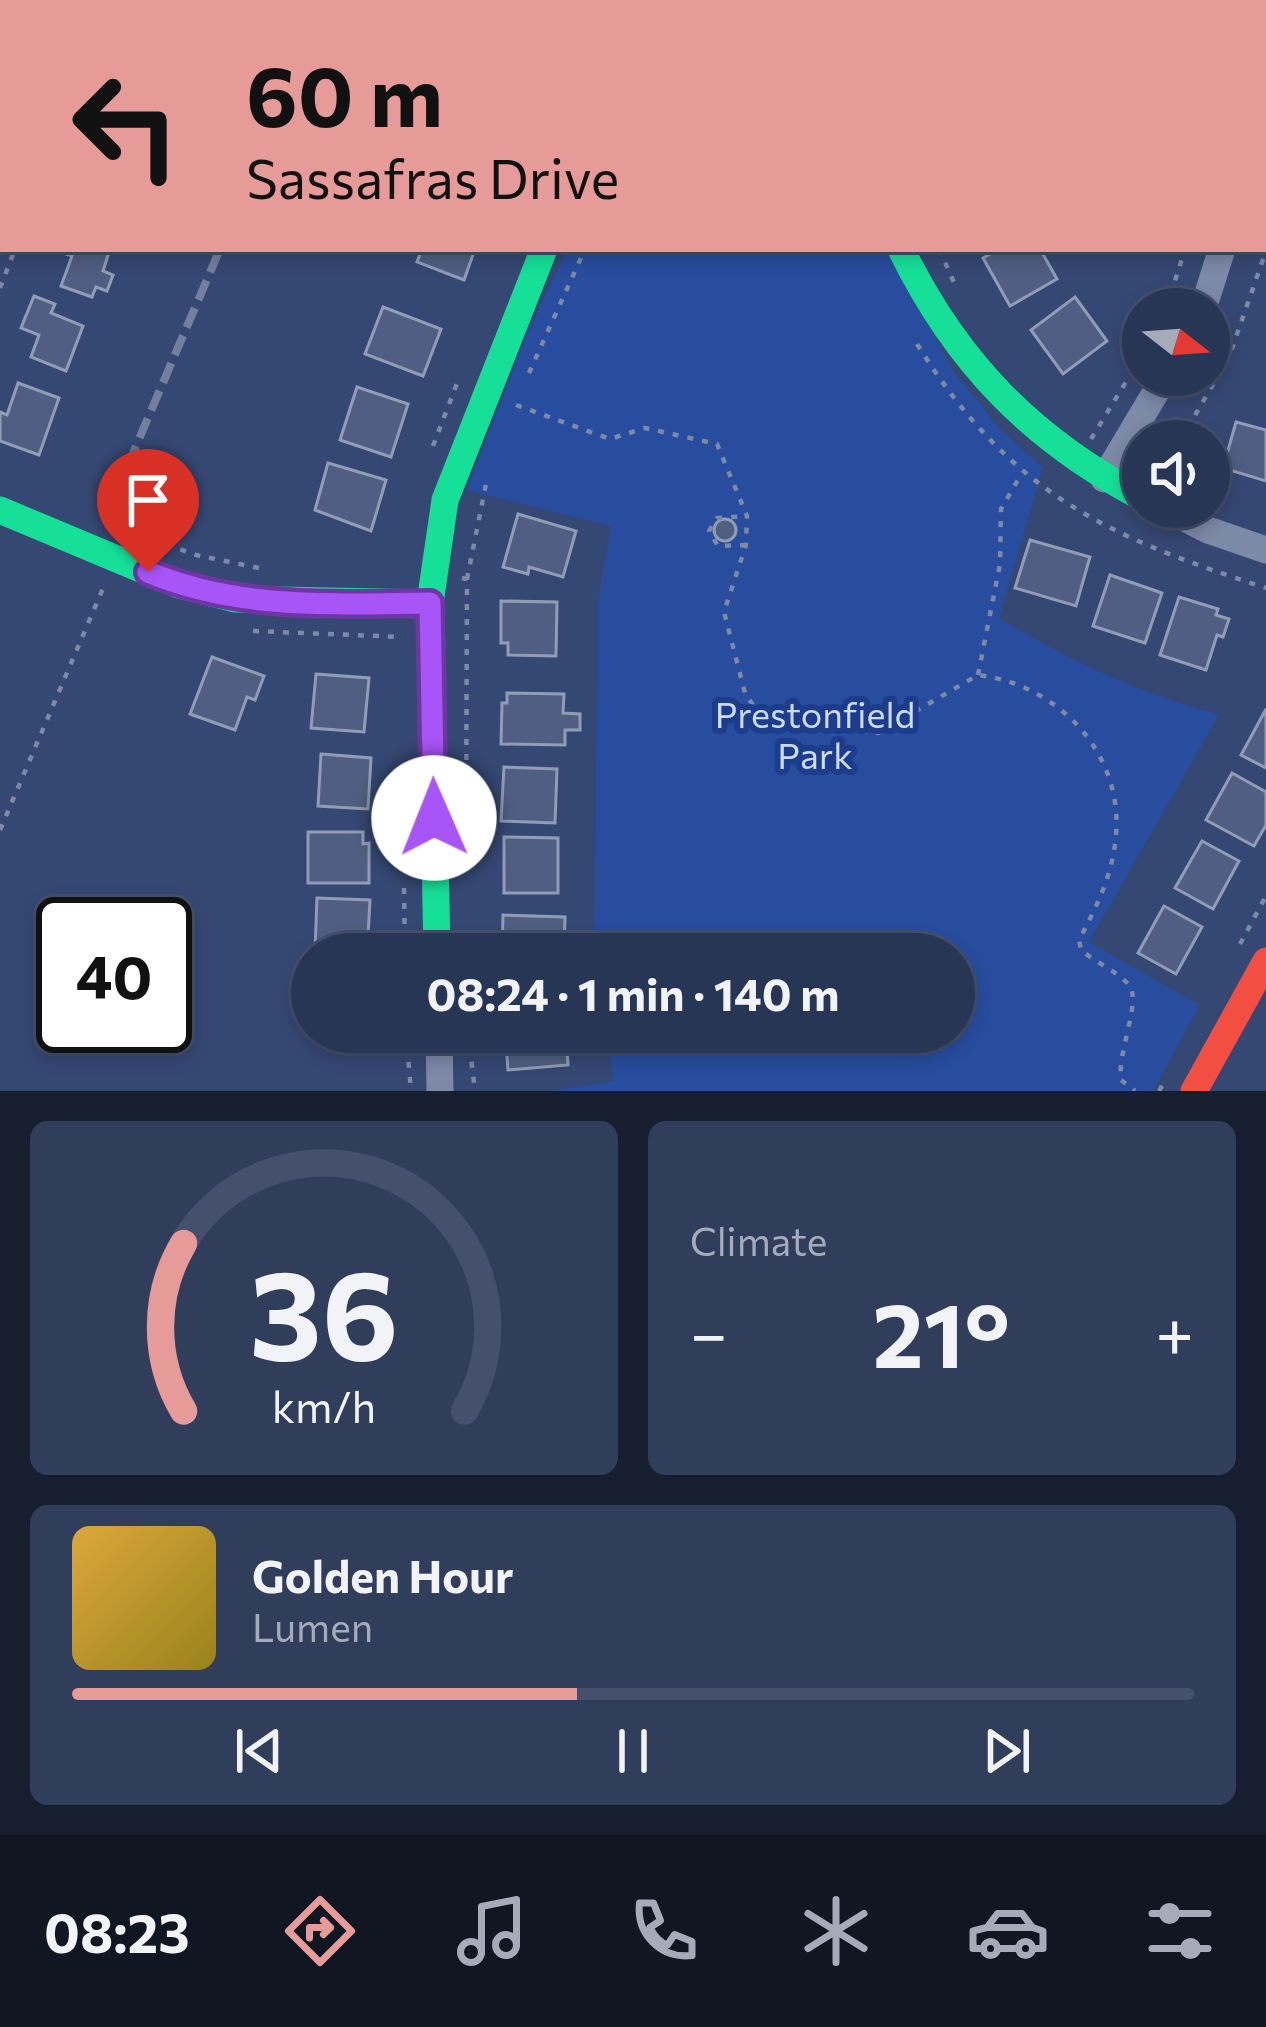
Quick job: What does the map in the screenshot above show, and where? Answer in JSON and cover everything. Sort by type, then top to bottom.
[{"type":"street","points":[[437,933],[430,603],[445,500],[543,252]]},
{"type":"street","points":[[902,252],[920,293],[982,382],[1020,422],[1122,496]]},
{"type":"street","points":[[1210,288],[1221,252]]},
{"type":"street","points":[[1104,479],[1153,396]]},
{"type":"street","points":[[0,510],[179,585],[259,603],[430,603]]},
{"type":"street","points":[[1204,528],[1266,550]]},
{"type":"street","points":[[1194,1091],[1266,961]]},
{"type":"street","points":[[439,1053],[440,1091]]},
{"type":"path","points":[[0,288],[14,252]]},
{"type":"path","points":[[525,383],[584,252]]},
{"type":"path","points":[[939,252],[959,293]]},
{"type":"path","points":[[1173,288],[1184,252]]},
{"type":"path","points":[[1192,420],[1229,357],[1266,252]]},
{"type":"path","points":[[1080,437],[1088,443],[1122,388]]},
{"type":"path","points":[[516,405],[610,439],[646,428],[717,444],[747,516],[746,545],[724,612],[745,693],[754,707],[773,720],[878,733],[978,675],[1036,688],[1075,723],[1101,760],[1114,804],[1114,852],[1102,896],[1079,940],[1081,950],[1130,986],[1134,997],[1118,1060],[1121,1080],[1135,1091]]},
{"type":"path","points":[[467,863],[467,579],[490,471]]},
{"type":"path","points":[[978,675],[1000,564],[999,520],[1023,472],[1127,538],[1266,588]]},
{"type":"path","points":[[1058,496],[1065,484]]},
{"type":"path","points":[[746,545],[718,545],[710,531],[717,518],[747,516]]},
{"type":"path","points":[[1127,538],[1131,528]]},
{"type":"path","points":[[128,530],[196,555],[276,570]]},
{"type":"path","points":[[0,830],[117,560]]},
{"type":"path","points":[[451,577],[467,579]]},
{"type":"path","points":[[408,1053],[411,1091]]},
{"type":"path","points":[[470,1053],[475,1091]]},
{"type":"green space","name":"Prestonfield Park","points":[[566,252],[891,252],[952,369],[1000,429],[1043,467],[999,618],[1106,674],[1219,715],[1089,942],[1200,1005],[1153,1091],[550,1091],[614,1081],[609,1053],[975,1053],[975,933],[594,933],[598,600],[611,526],[467,490],[528,332]]},
{"type":"building","points":[[61,252],[109,252],[103,271],[113,275],[107,291],[96,287],[92,297],[61,286],[72,256]]},
{"type":"building","points":[[414,252],[474,252],[464,280],[417,262],[420,254]]},
{"type":"building","points":[[994,252],[1042,252],[1057,279],[1010,306],[983,258]]},
{"type":"building","points":[[34,296],[55,304],[51,313],[83,326],[66,371],[31,357],[39,335],[21,328]]},
{"type":"building","points":[[1075,297],[1107,341],[1063,374],[1031,330]]},
{"type":"building","points":[[383,307],[441,329],[423,376],[365,354]]},
{"type":"building","points":[[18,383],[59,398],[39,455],[0,441],[0,412],[7,415]]},
{"type":"building","points":[[357,387],[408,404],[391,457],[340,440]]},
{"type":"building","points":[[1236,422],[1266,430],[1266,481],[1230,470]]},
{"type":"building","points":[[328,463],[386,480],[371,531],[315,510]]},
{"type":"building","points":[[518,514],[576,531],[563,577],[529,567],[528,574],[503,567]]},
{"type":"building","points":[[725,519],[736,530],[725,541],[714,530]]},
{"type":"building","points":[[1030,540],[1090,557],[1076,606],[1015,588]]},
{"type":"building","points":[[1110,575],[1162,593],[1145,643],[1093,626]]},
{"type":"building","points":[[1179,597],[1218,609],[1216,615],[1229,619],[1223,637],[1217,635],[1206,670],[1160,655]]},
{"type":"building","points":[[501,601],[557,602],[556,656],[508,655],[508,643],[501,643]]},
{"type":"building","points":[[212,657],[264,676],[255,700],[247,697],[235,730],[190,714]]},
{"type":"building","points":[[316,674],[369,678],[364,732],[311,728]]},
{"type":"building","points":[[507,693],[564,694],[563,713],[580,714],[580,730],[565,730],[565,745],[501,744],[502,703],[507,703]]},
{"type":"building","points":[[1266,709],[1266,768],[1241,755]]},
{"type":"building","points":[[321,754],[371,758],[368,809],[318,806]]},
{"type":"building","points":[[504,767],[557,769],[555,823],[501,821]]},
{"type":"building","points":[[1232,773],[1266,792],[1266,825],[1254,846],[1206,820]]},
{"type":"building","points":[[308,832],[363,832],[363,844],[369,843],[369,883],[308,883]]},
{"type":"building","points":[[504,837],[558,838],[558,893],[504,893]]},
{"type":"building","points":[[1202,841],[1239,861],[1213,909],[1175,888]]},
{"type":"building","points":[[317,898],[370,900],[368,933],[316,933]]},
{"type":"building","points":[[1164,906],[1202,927],[1176,974],[1138,953]]},
{"type":"building","points":[[503,915],[565,917],[565,933],[503,933]]},
{"type":"building","points":[[507,1053],[567,1053],[568,1065],[508,1070]]},
{"type":"railway","points":[[116,493],[219,252]]},
{"type":"traffic: fast","points":[[437,933],[430,603],[445,500],[543,252]]},
{"type":"traffic: fast","points":[[903,252],[946,327],[1001,394],[1066,451],[1122,486]]},
{"type":"traffic: fast","points":[[0,510],[179,585],[235,599],[430,603]]},
{"type":"traffic: jam","points":[[1194,1091],[1266,961]]},
{"type":"route","points":[[148,572],[179,585],[259,603],[430,603],[434,818]]}]
